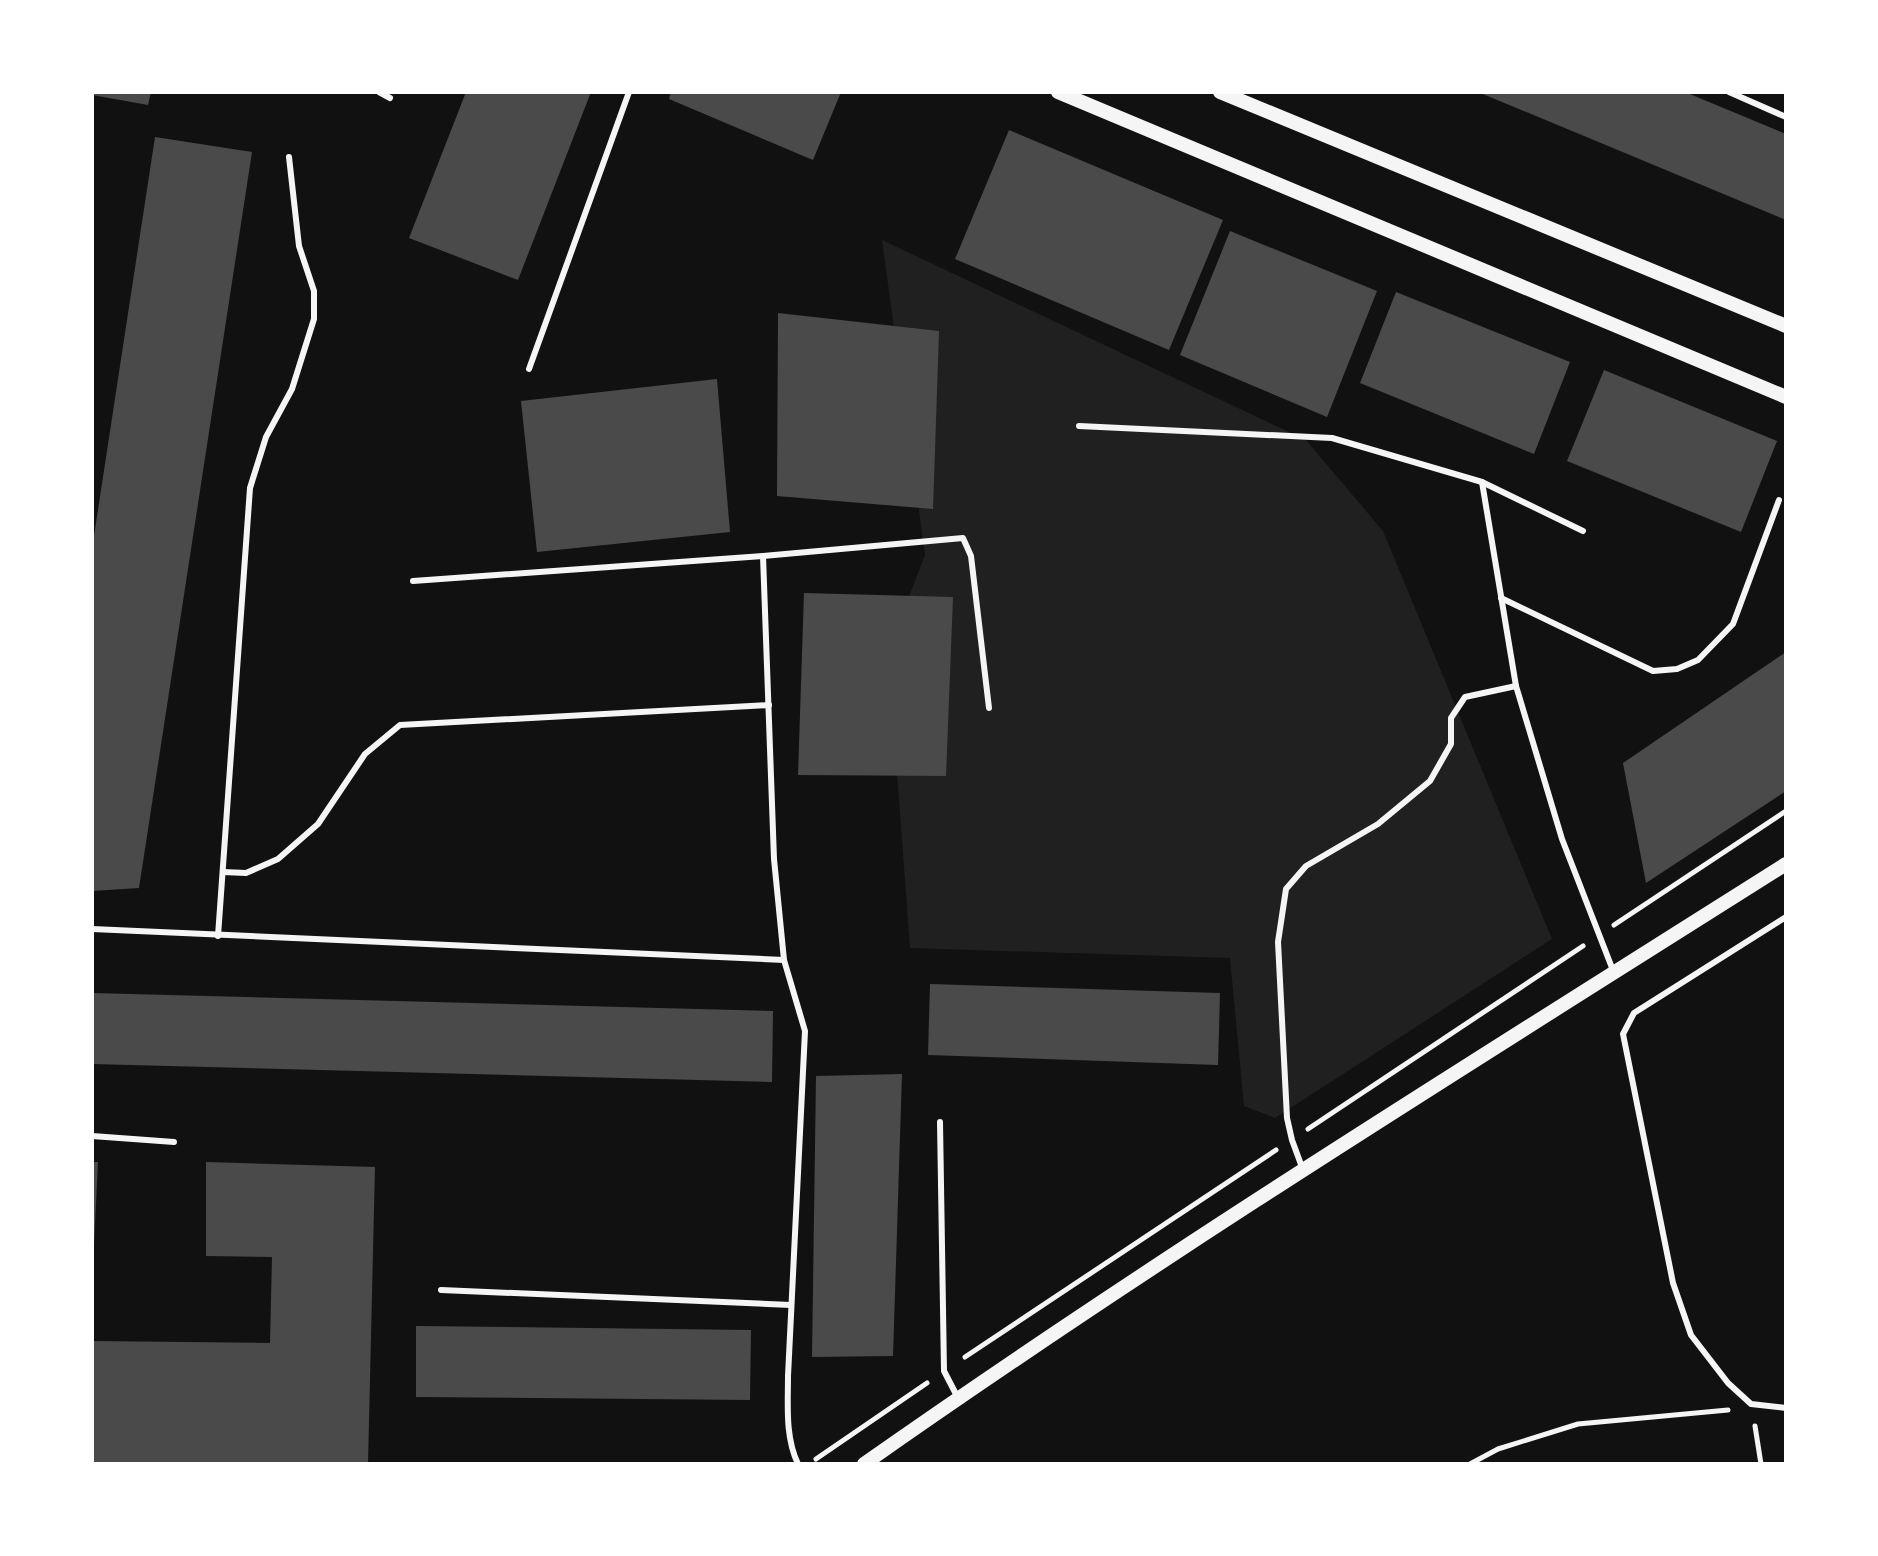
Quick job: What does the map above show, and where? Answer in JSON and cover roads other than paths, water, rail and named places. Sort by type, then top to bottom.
[{"type":"street","points":[[1058,92],[1786,397]]},
{"type":"street","points":[[1220,92],[1786,326]]},
{"type":"street","points":[[864,1464],[958,1398],[1303,1170],[1786,864]]},
{"type":"lane","points":[[379,92],[390,98]]},
{"type":"lane","points":[[529,369],[629,92]]},
{"type":"lane","points":[[1729,92],[1786,117]]},
{"type":"lane","points":[[218,936],[250,488],[266,437],[292,389],[314,319],[314,291],[299,246],[289,157]]},
{"type":"lane","points":[[1079,426],[1332,438],[1482,482],[1583,531]]},
{"type":"lane","points":[[1482,482],[1516,686],[1562,839],[1614,973]]},
{"type":"lane","points":[[1501,598],[1653,671],[1677,669],[1698,660],[1733,624],[1779,500]]},
{"type":"lane","points":[[413,581],[963,538],[971,556],[989,708]]},
{"type":"lane","points":[[763,556],[774,859],[784,960],[805,1031],[788,1423],[793,1454],[798,1464]]},
{"type":"lane","points":[[1303,1170],[1287,1118],[1278,942],[1286,889],[1306,866],[1378,824],[1430,781],[1451,744],[1451,718],[1465,697],[1516,686]]},
{"type":"lane","points":[[223,872],[246,873],[278,859],[318,824],[365,754],[400,725],[769,705]]},
{"type":"lane","points":[[1786,917],[1634,1013],[1623,1034],[1673,1283],[1691,1335],[1728,1383],[1751,1404],[1786,1408]]},
{"type":"lane","points":[[92,929],[784,960]]},
{"type":"lane","points":[[940,1122],[944,1371],[958,1398]]},
{"type":"lane","points":[[92,1136],[174,1142]]},
{"type":"lane","points":[[441,1290],[791,1305]]}]
